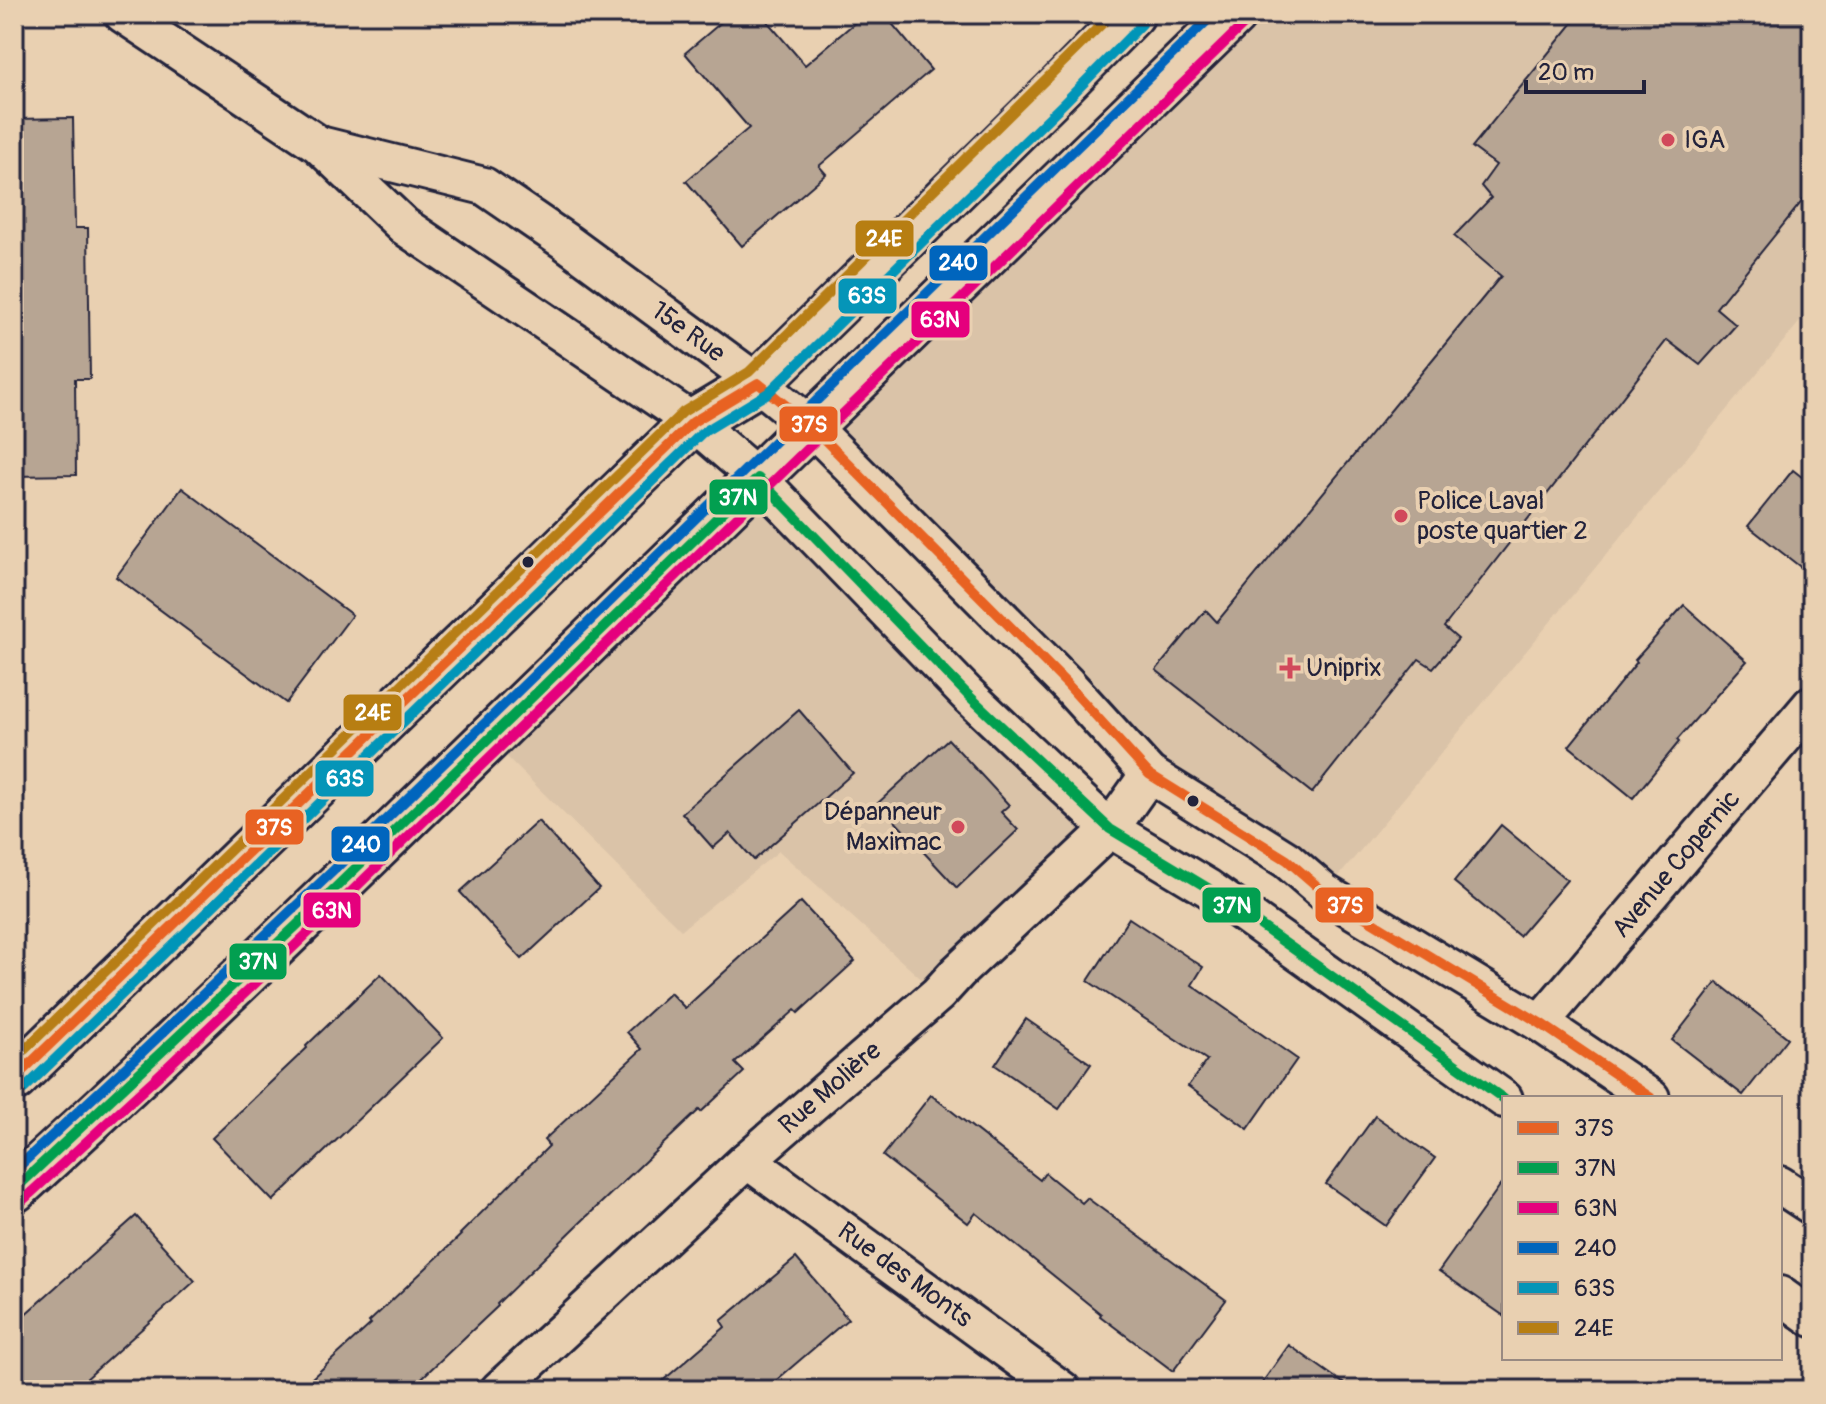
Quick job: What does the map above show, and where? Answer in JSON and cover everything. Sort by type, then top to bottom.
[{"type":"street","name":"15e Rue","points":[[123,14],[318,144],[404,226],[693,422],[758,478],[967,694],[1110,829],[1208,888],[1502,1098]]},
{"type":"street","points":[[14,1079],[693,422],[758,383],[1132,14]]},
{"type":"street","points":[[14,1190],[295,927],[1234,14]]},
{"type":"street","name":"15e Rue","points":[[318,144],[484,186],[566,242],[758,383],[811,426],[1067,684],[1149,774],[1287,860],[1325,893],[1540,1023],[1648,1096]]},
{"type":"street","name":"Avenue Copernic","points":[[1540,1023],[1812,704]]},
{"type":"street","name":"Rue Molière","points":[[499,1390],[747,1160],[938,994],[1110,829],[1149,774]]},
{"type":"street","name":"Rue des Monts","points":[[747,1160],[1062,1390]]},
{"type":"street","points":[[1782,1186],[1812,1206]]},
{"type":"street","points":[[1782,1296],[1812,1318]]},
{"type":"shaded area","points":[[1234,14],[1812,14],[1812,307],[1325,893],[1149,774],[811,426]]},
{"type":"shaded area","points":[[758,478],[1110,829],[938,994],[779,851],[681,930],[489,739]]},
{"type":"building","points":[[731,14],[761,14],[805,65],[865,14],[884,14],[931,70],[819,166],[826,174],[742,246],[686,181],[749,128],[685,53]]},
{"type":"building","points":[[1580,14],[1812,14],[1812,189],[1716,308],[1736,325],[1700,365],[1667,340],[1444,627],[1458,639],[1433,668],[1419,659],[1312,793],[1156,670],[1206,610],[1217,622],[1501,276],[1454,236],[1491,198],[1481,186],[1496,165],[1472,147]]},
{"type":"building","points":[[73,118],[75,228],[88,228],[90,379],[75,379],[76,475],[14,476],[14,119]]},
{"type":"building","points":[[1793,470],[1812,485],[1812,576],[1748,526]]},
{"type":"building","points":[[182,488],[352,615],[286,703],[116,577]]},
{"type":"building","points":[[1684,605],[1747,661],[1677,740],[1679,742],[1633,798],[1569,746],[1637,662],[1635,660]]},
{"type":"building","points":[[799,710],[853,773],[754,860],[730,833],[713,848],[682,813]]},
{"type":"building","points":[[948,739],[1009,805],[1001,812],[1018,830],[957,888],[878,803]]},
{"type":"building","points":[[538,821],[599,888],[522,959],[460,892]]},
{"type":"building","points":[[1501,825],[1567,880],[1519,936],[1454,882]]},
{"type":"building","points":[[801,902],[855,961],[798,1013],[795,1010],[735,1063],[744,1072],[701,1112],[699,1110],[581,1222],[409,1390],[299,1390],[371,1324],[369,1322],[549,1146],[544,1140],[642,1049],[627,1032],[670,993],[685,1008]]},
{"type":"building","points":[[1129,918],[1203,967],[1192,985],[1297,1059],[1248,1129],[1188,1086],[1207,1060],[1088,981]]},
{"type":"building","points":[[381,974],[443,1038],[273,1201],[212,1138]]},
{"type":"building","points":[[1717,982],[1788,1038],[1743,1095],[1672,1040]]},
{"type":"building","points":[[1026,1019],[1091,1064],[1059,1109],[995,1065]]},
{"type":"building","points":[[931,1095],[1040,1180],[1045,1173],[1082,1203],[1087,1198],[1226,1300],[1173,1371],[1100,1316],[976,1213],[968,1223],[883,1156]]},
{"type":"building","points":[[1375,1116],[1435,1158],[1386,1226],[1326,1184]]},
{"type":"building","points":[[1502,1183],[1502,1315],[1439,1271]]},
{"type":"building","points":[[136,1216],[195,1281],[74,1390],[14,1390],[14,1324]]},
{"type":"building","points":[[796,1258],[848,1319],[765,1390],[652,1390],[725,1327],[721,1321]]},
{"type":"building","points":[[1289,1345],[1353,1390],[1257,1390]]},
{"type":"transit line","name":"24E","points":[[14,1060],[683,412],[749,372],[1112,14]]},
{"type":"transit line","name":"24O","points":[[14,1171],[334,870],[1214,14]]},
{"type":"transit line","name":"63S","points":[[24,1089],[702,433],[768,393],[1142,24]]},
{"type":"transit line","name":"63N","points":[[23,1200],[353,890],[1244,24]]},
{"type":"transit line","name":"37S","points":[[14,1079],[693,422],[758,383],[811,426],[1067,684],[1149,774],[1287,860],[1325,893],[1540,1023],[1648,1096]]},
{"type":"transit line","name":"37N","points":[[14,1190],[296,926],[758,478],[967,694],[1110,829],[1208,888],[1502,1098]]},
{"type":"place","name":"IGA","points":[[1668,140]]},
{"type":"place","name":"Police Laval poste quartier 2","points":[[1401,516]]},
{"type":"place","name":"Uniprix","points":[[1290,668]]},
{"type":"place","name":"Dépanneur Maximac","points":[[958,827]]}]
